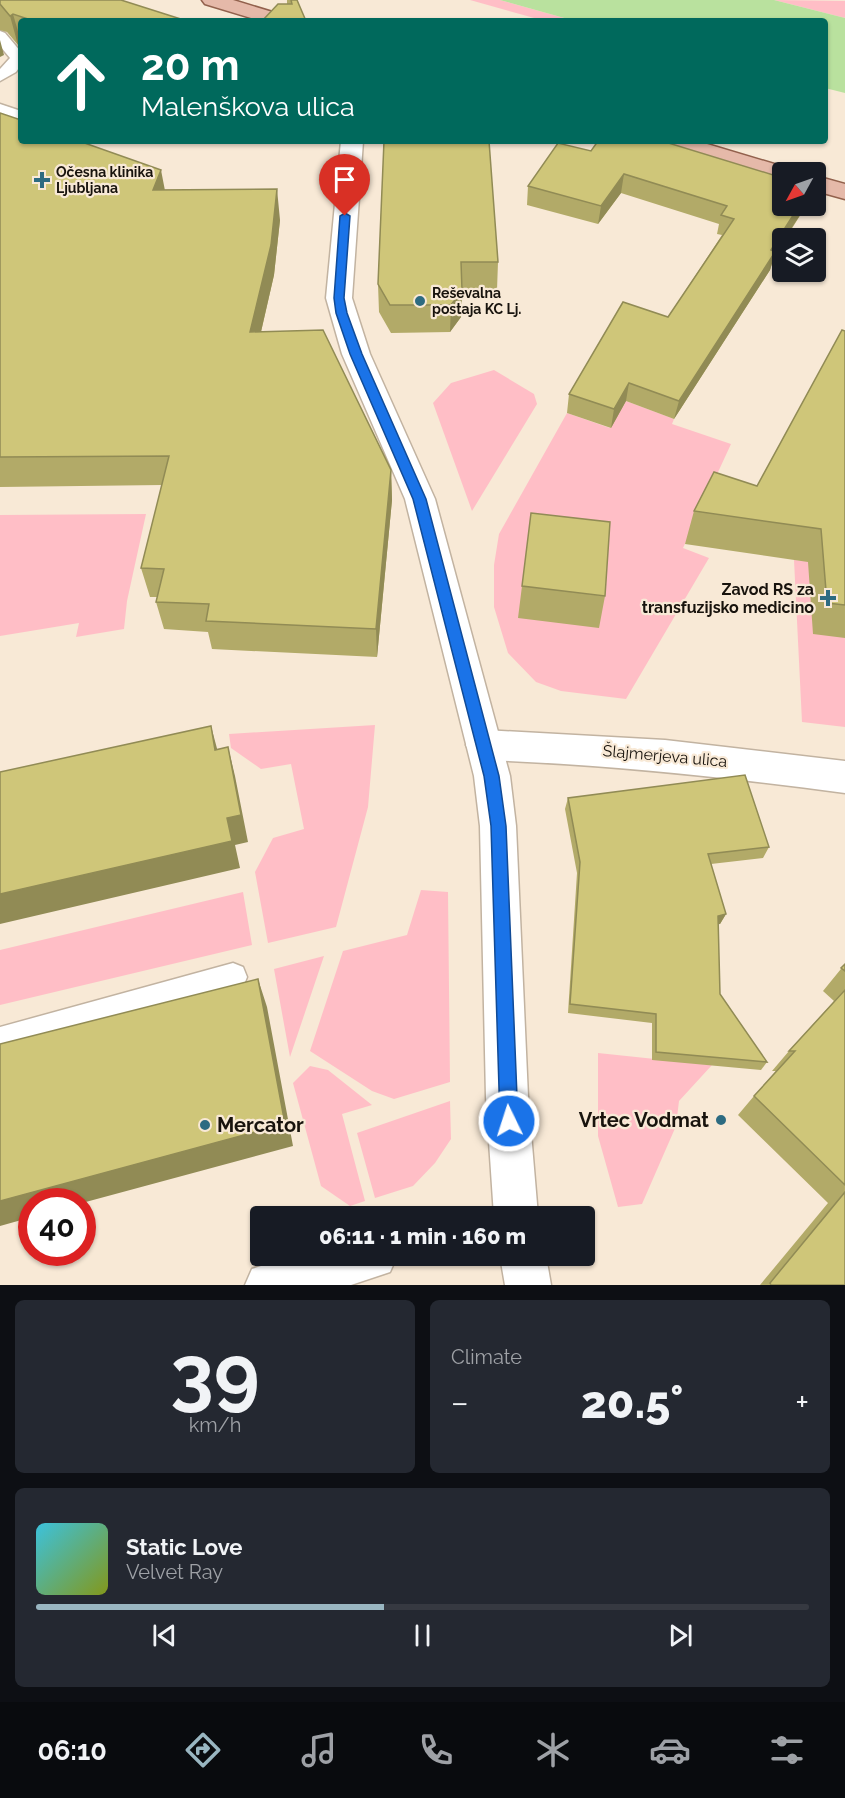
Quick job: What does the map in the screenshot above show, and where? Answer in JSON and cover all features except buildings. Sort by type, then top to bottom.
[{"type":"main road","points":[[213,0],[272,18]]},
{"type":"main road","points":[[683,144],[772,171]]},
{"type":"main road","points":[[826,186],[845,192]]},
{"type":"street","points":[[352,144],[339,298],[342,313],[356,354],[420,499],[492,776],[498,826],[507,1097],[515,1206]]},
{"type":"street","name":"Šlajmerjeva ulica","points":[[484,745],[539,746],[678,756],[845,777]]},
{"type":"street","points":[[268,1285],[337,1266]]},
{"type":"street","points":[[524,1266],[528,1285]]},
{"type":"lane","points":[[0,36],[18,58],[11,69],[0,76]]},
{"type":"lane","points":[[0,109],[18,116]]},
{"type":"lane","points":[[0,1042],[233,977]]},
{"type":"shaded area","points":[[470,0],[500,0],[564,18],[534,18]]},
{"type":"shaded area","points":[[500,0],[774,0],[845,18],[845,93],[828,89],[828,18],[564,18]]},
{"type":"shaded area","points":[[774,0],[845,1],[845,18]]},
{"type":"shaded area","points":[[494,370],[534,394],[537,404],[472,511],[433,403],[451,383]]},
{"type":"shaded area","points":[[626,401],[674,419],[672,424],[731,444],[683,548],[709,558],[626,699],[561,691],[536,682],[508,653],[494,607],[494,565],[499,534],[567,413],[610,428]]},
{"type":"shaded area","points":[[146,514],[127,601],[124,629],[76,637],[79,623],[0,636],[0,515]]},
{"type":"shaded area","points":[[794,560],[808,561],[845,638],[845,727],[802,722]]},
{"type":"shaded area","points":[[375,725],[368,807],[336,927],[268,943],[255,872],[273,838],[304,829],[291,764],[261,769],[231,748],[229,734]]},
{"type":"shaded area","points":[[421,890],[448,892],[450,1082],[394,1099],[372,1091],[310,1051],[343,951],[407,935]]},
{"type":"shaded area","points":[[243,892],[252,945],[0,1005],[0,950]]},
{"type":"shaded area","points":[[324,956],[290,1057],[274,969]]},
{"type":"shaded area","points":[[598,1053],[712,1065],[679,1101],[676,1126],[642,1204],[618,1207],[598,1136]]},
{"type":"shaded area","points":[[310,1066],[328,1070],[372,1105],[342,1114],[365,1201],[350,1206],[321,1186],[293,1083]]},
{"type":"shaded area","points":[[450,1101],[451,1139],[435,1163],[413,1186],[375,1198],[357,1133]]},
{"type":"place","name":"Očesna klinika Ljubljana","points":[[42,180]]},
{"type":"place","name":"Reševalna postaja KC Lj.","points":[[420,301]]},
{"type":"place","name":"Zavod RS za transfuzijsko medicino","points":[[828,598]]},
{"type":"place","name":"Vrtec Vodmat","points":[[721,1120]]},
{"type":"place","name":"Mercator","points":[[205,1125]]},
{"type":"route","points":[[345,216],[339,298],[342,313],[356,354],[420,499],[492,776],[498,826],[502,897],[509,1121]]}]
